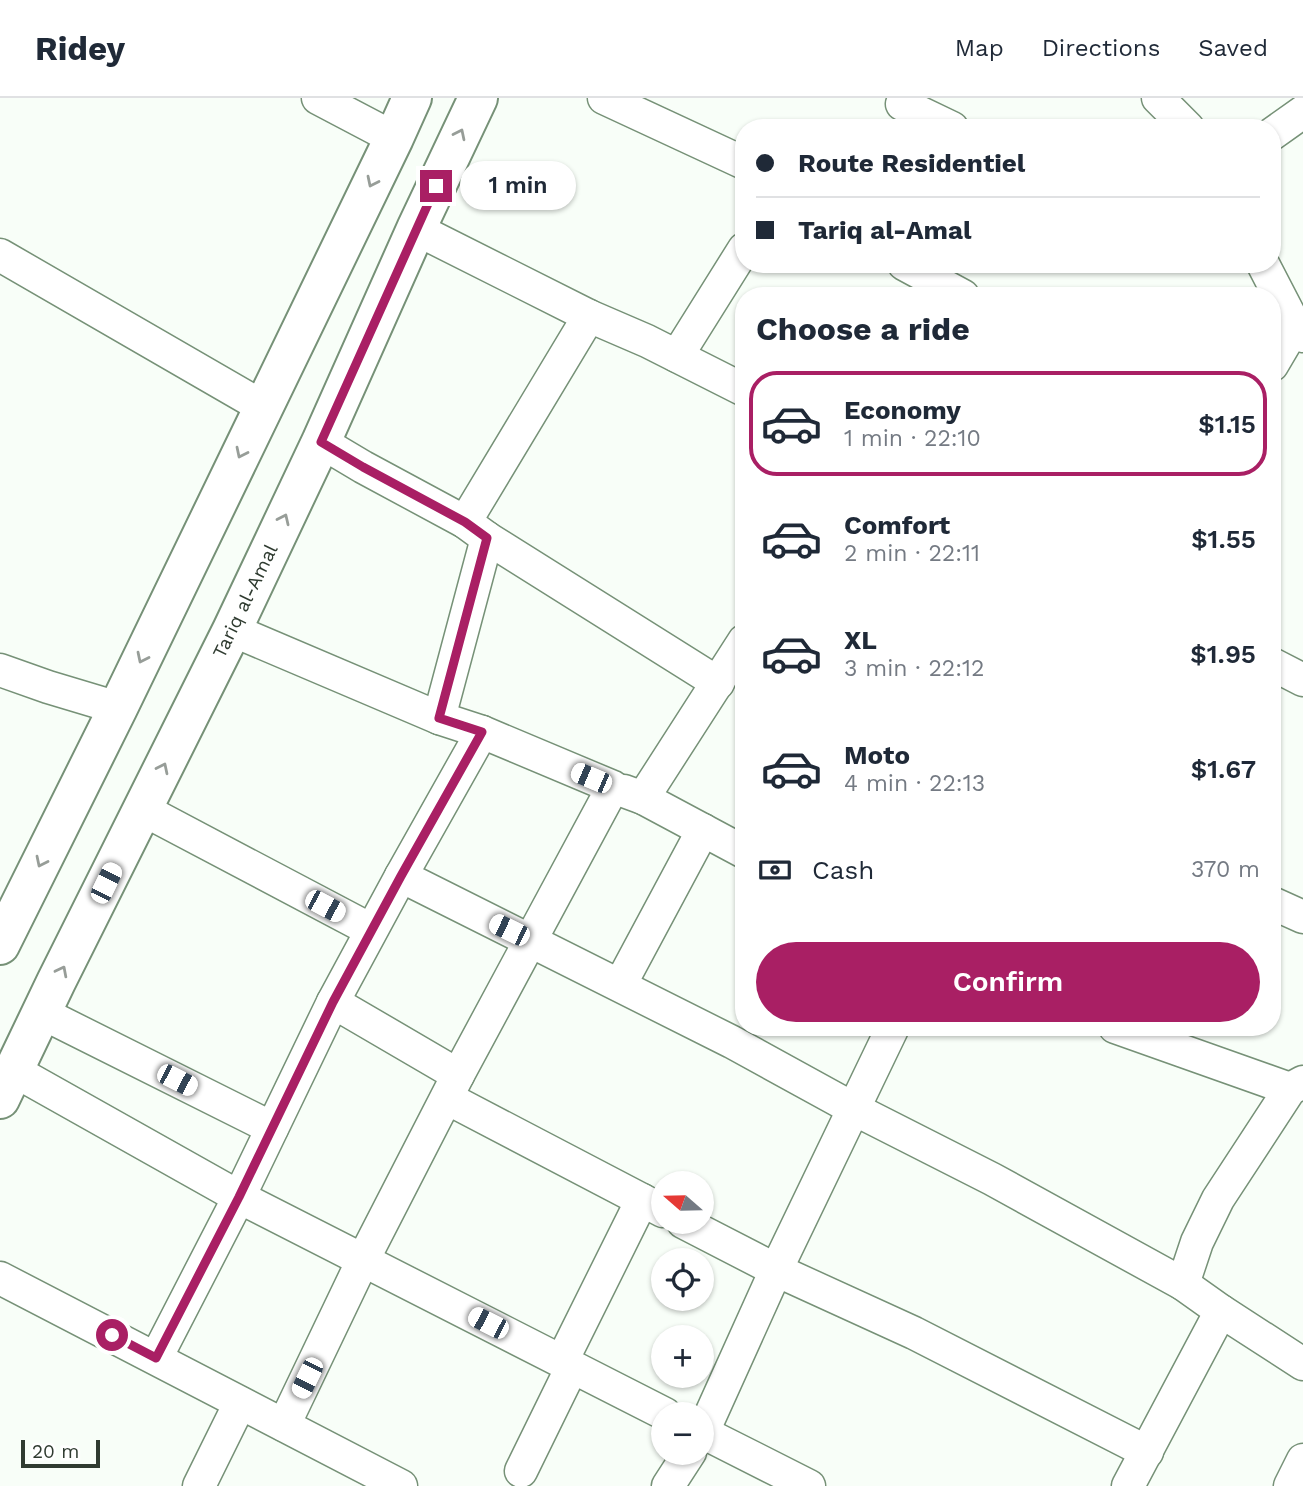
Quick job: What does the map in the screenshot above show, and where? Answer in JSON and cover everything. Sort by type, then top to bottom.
[{"type":"highway","points":[[0,945],[118,708],[412,98]]},
{"type":"highway","name":"Tariq al-Amal","points":[[6,1086],[232,630],[321,442],[415,229],[478,98]]},
{"type":"street","points":[[318,98],[394,138]]},
{"type":"street","points":[[604,98],[735,159]]},
{"type":"street","points":[[1158,98],[1179,119]]},
{"type":"street","points":[[901,110],[926,119]]},
{"type":"street","points":[[1281,128],[1303,112]]},
{"type":"street","points":[[415,229],[589,317],[647,341],[735,385]]},
{"type":"street","points":[[0,255],[263,407]]},
{"type":"street","points":[[677,356],[735,263]]},
{"type":"street","points":[[921,273],[946,287]]},
{"type":"street","points":[[1281,298],[1299,331],[1281,354]]},
{"type":"street","points":[[439,718],[476,530],[589,317]]},
{"type":"street","points":[[321,442],[476,530],[718,683]]},
{"type":"street","points":[[232,630],[439,718],[482,732],[643,798],[735,847]]},
{"type":"street","points":[[643,798],[735,656]]},
{"type":"street","points":[[1281,669],[1303,680]]},
{"type":"street","points":[[0,670],[118,708]]},
{"type":"street","points":[[156,1358],[239,1197],[333,1002],[482,732]]},
{"type":"street","points":[[284,1425],[363,1260],[613,787]]},
{"type":"street","points":[[142,809],[371,930]]},
{"type":"street","points":[[620,985],[703,830]]},
{"type":"street","points":[[401,876],[732,1042],[854,1109],[992,1179],[1183,1284],[1303,1364]]},
{"type":"street","points":[[1281,907],[1303,917]]},
{"type":"street","points":[[333,1002],[453,1086],[651,1205]]},
{"type":"street","points":[[42,1013],[272,1128]]},
{"type":"street","points":[[714,1407],[776,1270],[889,1036]]},
{"type":"street","points":[[1143,1036],[1296,1085],[1217,1199],[1197,1241],[1183,1284]]},
{"type":"street","points":[[6,1086],[29,1079],[239,1197],[651,1406]]},
{"type":"street","points":[[521,1471],[567,1364],[651,1210]]},
{"type":"street","points":[[706,1234],[776,1270],[914,1333],[1147,1452]]},
{"type":"street","points":[[0,1278],[401,1486]]},
{"type":"street","points":[[1128,1486],[1221,1311]]},
{"type":"street","points":[[199,1486],[240,1403]]},
{"type":"street","points":[[714,1439],[809,1486]]},
{"type":"street","points":[[1290,1486],[1303,1460]]},
{"type":"street","points":[[668,1486],[682,1465]]},
{"type":"route","points":[[112,1335],[156,1358],[239,1197],[333,1002],[482,732],[439,718],[487,538],[465,522],[321,442],[436,186]]}]
